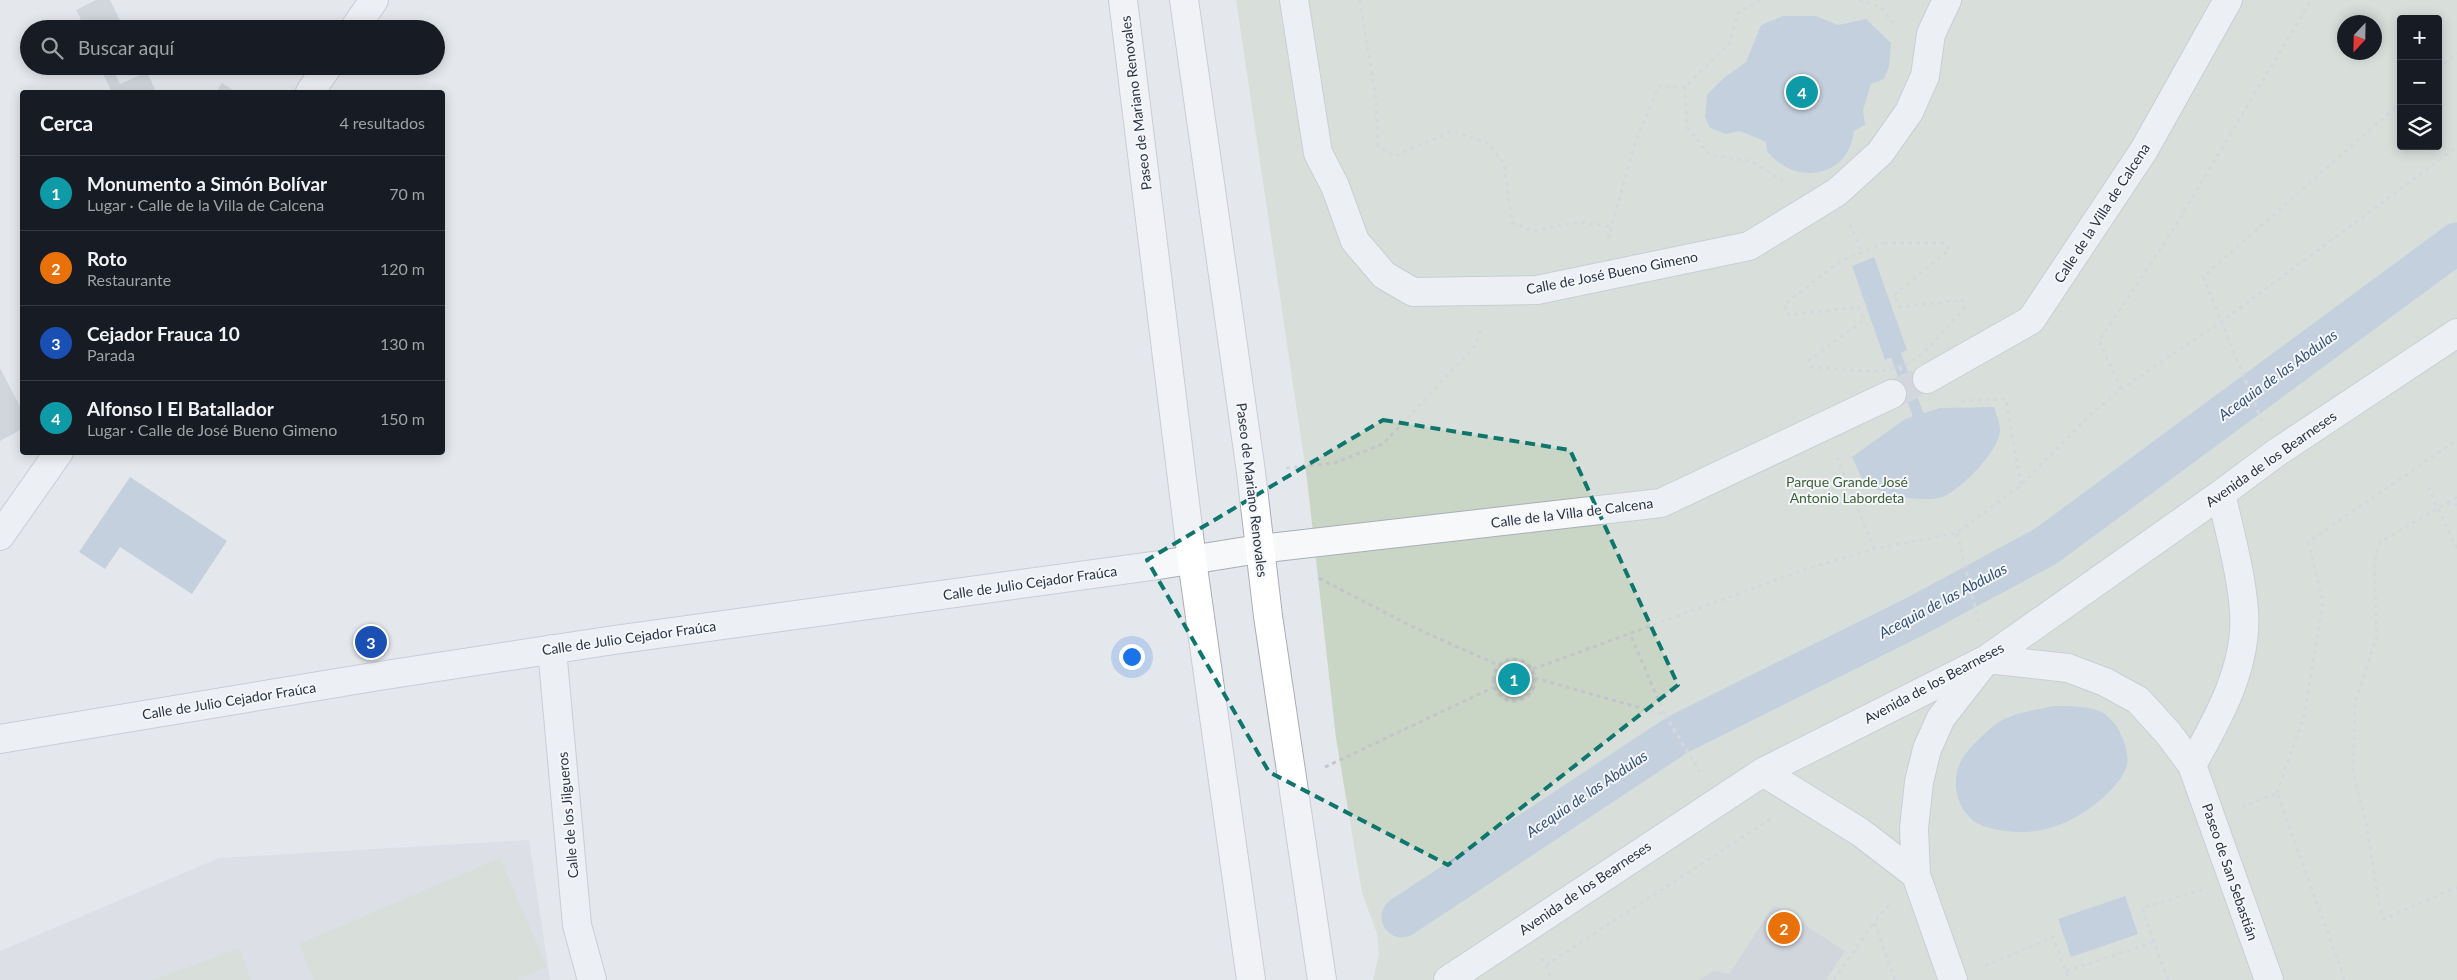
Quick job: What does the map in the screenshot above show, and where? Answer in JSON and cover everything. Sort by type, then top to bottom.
[{"type":"main road","name":"Paseo de Mariano Renovales","points":[[1123,0],[1192,560],[1251,980]]},
{"type":"main road","name":"Paseo de Mariano Renovales","points":[[1184,0],[1250,472],[1259,549],[1322,980]]},
{"type":"street","points":[[360,20],[374,0]]},
{"type":"street","name":"Calle de José Bueno Gimeno","points":[[1294,0],[1318,153],[1336,186],[1355,241],[1384,275],[1413,292],[1536,290],[1749,246],[1837,192],[1880,153],[1909,112],[1925,76],[1931,34],[1947,0]]},
{"type":"street","name":"Calle de la Villa de Calcena","points":[[1927,379],[2032,320],[2144,150],[2228,0]]},
{"type":"street","points":[[311,90],[322,75]]},
{"type":"street","name":"Avenida de los Bearneses","points":[[1448,980],[1763,772],[1987,659],[2276,453],[2457,333]]},
{"type":"street","name":"Calle de la Villa de Calcena","points":[[1259,549],[1660,503],[1902,399]]},
{"type":"street","points":[[0,536],[56,455]]},
{"type":"street","points":[[2192,765],[2220,712],[2240,657],[2244,612],[2235,557],[2221,494]]},
{"type":"street","name":"Calle de Julio Cejador Fraúca","points":[[0,739],[552,649],[1192,560],[1259,549]]},
{"type":"street","name":"Calle de los Jilgueros","points":[[552,649],[577,925],[592,980]]},
{"type":"street","points":[[1953,980],[1916,875],[1914,828],[1919,782],[1927,750],[1941,718],[1987,659]]},
{"type":"street","name":"Paseo de San Sebastián","points":[[1987,659],[2068,668],[2106,682],[2138,700],[2168,733],[2192,765],[2268,980]]},
{"type":"street","points":[[1763,772],[1860,832],[1916,875]]},
{"type":"path","points":[[1360,0],[1376,99],[1378,146],[1395,156],[1452,131],[1488,143],[1504,164],[1512,222],[1532,230],[1580,222],[1612,227]]},
{"type":"path","points":[[1761,0],[1738,13],[1729,44],[1686,87],[1686,127],[1710,154],[1750,161],[1787,184],[1796,182]]},
{"type":"path","points":[[1859,0],[1881,7],[1897,28]]},
{"type":"path","points":[[2121,389],[2099,340],[2170,233],[2311,0]]},
{"type":"path","points":[[2442,66],[2457,53]]},
{"type":"path","points":[[1585,279],[1609,237],[1636,140],[1658,86],[1686,87]]},
{"type":"path","points":[[2261,419],[2203,277],[2398,105]]},
{"type":"path","points":[[1533,669],[1803,570],[1874,549],[1957,533],[2021,485],[2090,416],[2121,389],[2221,322],[2457,147]]},
{"type":"path","points":[[1877,370],[1812,367],[1809,360],[1864,320],[1858,307],[1789,315],[1784,304],[1840,261],[1861,251],[1884,243],[1945,242],[1949,250],[1894,295],[1899,307],[1962,300],[1965,307]]},
{"type":"path","points":[[1277,469],[1334,463],[1383,444],[1475,346],[1496,291]]},
{"type":"path","points":[[1900,367],[1902,399]]},
{"type":"path","points":[[1957,401],[2006,399],[2021,485]]},
{"type":"path","points":[[2345,980],[2277,793],[2304,716],[2323,602],[2308,542],[2457,440]]},
{"type":"path","points":[[1845,451],[1837,457],[1874,549]]},
{"type":"path","points":[[2428,487],[2457,549]]},
{"type":"path","points":[[2457,497],[2380,542],[2374,563],[2377,636],[2355,702],[2353,773],[2366,822],[2378,899],[2384,918],[2457,887]]},
{"type":"path","points":[[2447,503],[2457,505]]},
{"type":"path","points":[[1957,533],[1975,601]]},
{"type":"path","points":[[1316,576],[1411,626],[1498,665]]},
{"type":"path","points":[[1630,634],[1665,715],[1689,755]]},
{"type":"path","points":[[1510,659],[1523,660],[1533,669],[1535,685],[1528,696],[1515,701],[1502,697],[1494,687],[1493,675],[1498,665],[1510,659]]},
{"type":"path","points":[[1535,678],[1665,715]]},
{"type":"path","points":[[1293,782],[1494,687]]},
{"type":"path","points":[[2212,819],[2277,793]]},
{"type":"path","points":[[1552,980],[1546,965],[1803,797]]},
{"type":"path","points":[[1834,980],[1838,978],[1874,922],[1916,875]]},
{"type":"path","points":[[2168,980],[2142,908],[2232,881]]},
{"type":"path","points":[[1874,922],[1895,980]]},
{"type":"path","points":[[1953,980],[2053,937],[2069,980]]},
{"type":"path","points":[[2066,971],[2155,942]]},
{"type":"highlighted area","points":[[1383,420],[1570,450],[1678,685],[1448,865],[1269,772],[1147,560]]},
{"type":"shaded area","points":[[529,840],[550,980],[0,980],[0,951],[219,858]]},
{"type":"green space","name":"Parque Grande José Antonio Labordeta","points":[[1236,0],[2457,0],[2457,980],[1373,980],[1379,954],[1377,934],[1362,893],[1336,738],[1307,479]]},
{"type":"green space","points":[[500,858],[547,967],[516,980],[314,980],[299,944]]},
{"type":"green space","points":[[239,948],[251,980],[153,980],[159,978]]},
{"type":"water","points":[[1783,16],[1816,16],[1838,25],[1866,19],[1891,43],[1889,67],[1884,79],[1871,84],[1863,110],[1865,125],[1854,131],[1850,147],[1842,159],[1831,168],[1819,172],[1805,173],[1791,169],[1778,162],[1767,151],[1766,142],[1740,131],[1726,134],[1710,128],[1705,117],[1707,95],[1725,77],[1746,62],[1761,25]]},
{"type":"water","points":[[1874,257],[1907,350],[1885,360],[1852,266]]},
{"type":"water","points":[[1994,407],[2000,430],[1994,447],[1979,467],[1961,485],[1945,496],[1915,499],[1880,491],[1864,481],[1852,457],[1905,419],[1940,408]]},
{"type":"water","points":[[130,477],[227,541],[192,594],[120,547],[105,569],[79,552]]},
{"type":"water","points":[[2054,706],[2094,709],[2113,721],[2120,732],[2127,754],[2127,765],[2124,773],[2108,793],[2086,811],[2061,824],[2034,831],[2020,832],[2005,831],[1978,824],[1965,812],[1956,790],[1956,774],[1965,754],[1982,736],[2002,720],[2024,712]]},
{"type":"water","points":[[2125,896],[2138,934],[2071,957],[2058,919]]},
{"type":"building","points":[[96,0],[110,0],[120,20],[80,20],[81,19],[76,10]]},
{"type":"building","points":[[104,75],[116,75],[120,84],[140,75],[148,75],[155,90],[111,90]]},
{"type":"building","points":[[222,83],[233,90],[217,90]]},
{"type":"building","points":[[0,368],[20,406],[20,430],[0,441]]},
{"type":"building","points":[[1774,905],[1845,951],[1826,980],[1698,980],[1714,971],[1729,974]]},
{"type":"waterway","name":"Acequia de las Abdulas","points":[[1402,917],[1677,735],[1916,616],[2046,546],[2457,243]]},
{"type":"waterway","name":"Calle de la Villa de Calcena","points":[[1891,342],[1923,428]]},
{"type":"tunnel","points":[[1892,394],[1927,379]]},
{"type":"place","name":"Alfonso I El Batallador","points":[[1802,92]]},
{"type":"place","name":"Cejador Frauca 10","points":[[371,642]]},
{"type":"place","name":"Monumento a Simón Bolívar","points":[[1514,679]]},
{"type":"place","name":"Roto","points":[[1784,928]]}]
